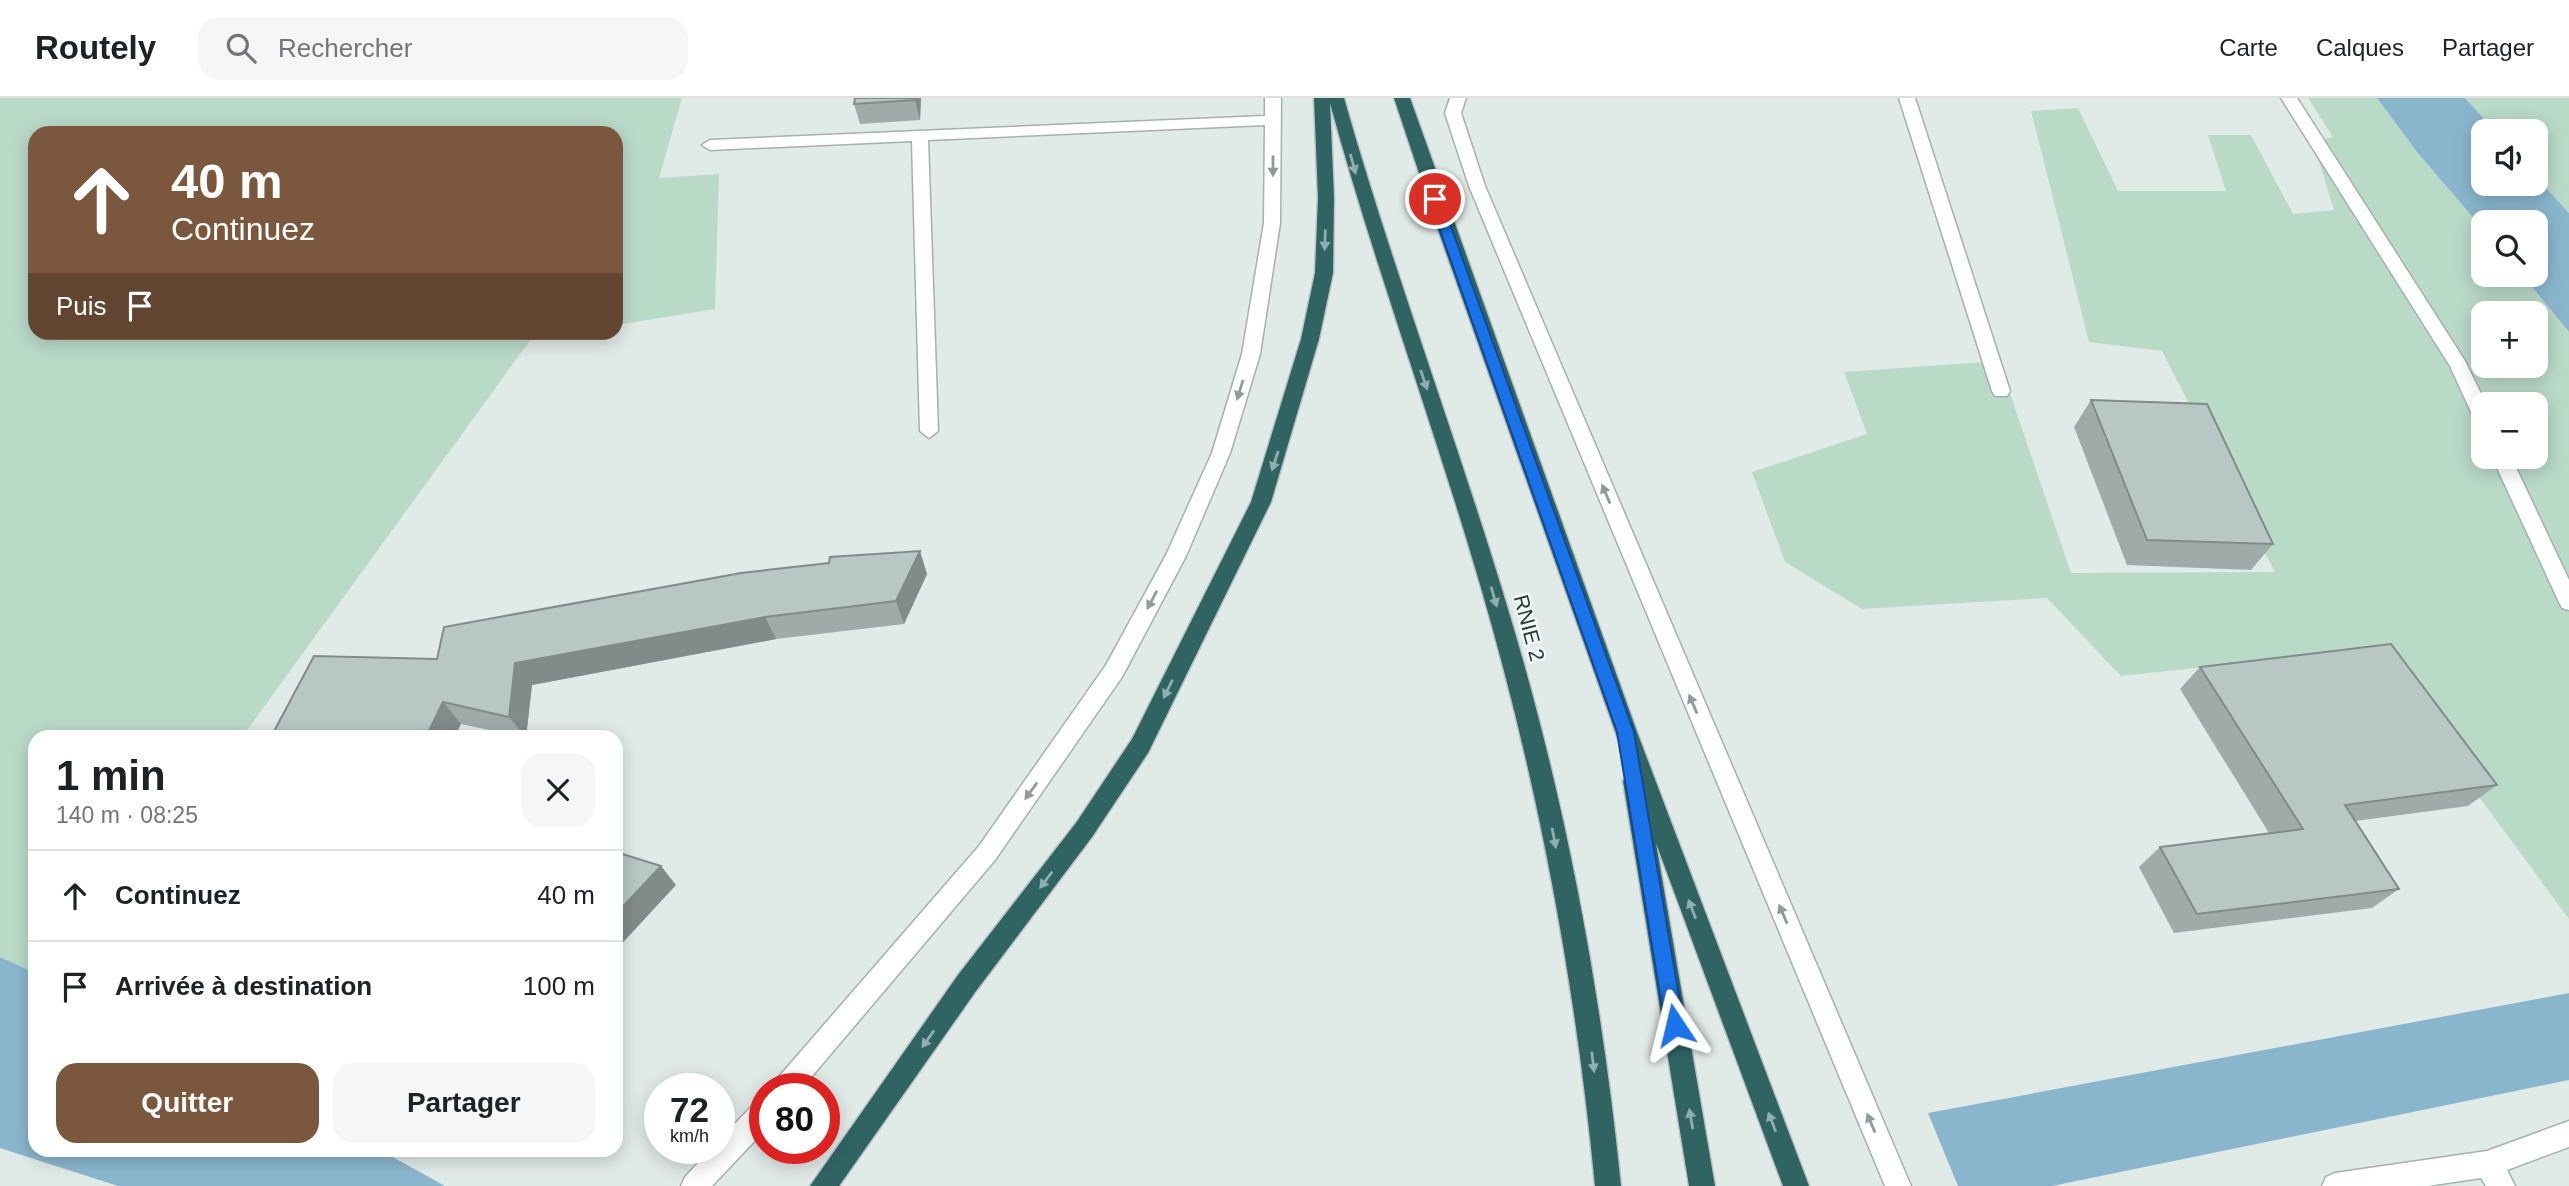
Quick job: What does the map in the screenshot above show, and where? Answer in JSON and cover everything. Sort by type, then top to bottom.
[{"type":"highway","points":[[823,1186],[967,983],[1084,830],[1140,746],[1261,502],[1310,339],[1324,273],[1326,198],[1322,98]]},
{"type":"highway","name":"RNIE 2","points":[[1336,98],[1366,207],[1494,596],[1540,771],[1583,987],[1608,1186]]},
{"type":"highway","points":[[1402,98],[1435,199],[1626,732],[1796,1186]]},
{"type":"highway","points":[[1626,732],[1702,1186]]},
{"type":"street","points":[[799,1073],[986,853],[1114,671],[1176,556],[1221,453],[1251,354],[1272,223],[1273,98]]},
{"type":"street","points":[[1458,98],[1453,113],[1477,186],[1898,1186]]},
{"type":"street","points":[[1907,98],[2001,391]]},
{"type":"street","points":[[2289,98],[2459,365],[2471,392]]},
{"type":"street","points":[[710,145],[1273,120]]},
{"type":"street","points":[[920,135],[929,430]]},
{"type":"street","points":[[2507,469],[2569,602]]},
{"type":"street","points":[[694,1186],[749,1128]]},
{"type":"street","points":[[2335,1186],[2495,1175],[2569,1134]]},
{"type":"green space","points":[[0,98],[682,98],[659,178],[719,174],[715,309],[623,324],[623,126],[28,126],[28,340],[530,340],[247,730],[28,730],[28,970],[0,957]]},
{"type":"green space","points":[[2308,98],[2377,98],[2417,152],[2471,215],[2471,287],[2532,287],[2543,301],[2471,301],[2471,378],[2548,378],[2548,307],[2569,332],[2569,919],[2370,649],[2121,676],[2047,598],[1862,609],[1785,562],[1752,472],[1867,434],[1844,372],[1999,361],[2071,573],[2275,572],[2162,351],[2089,342],[2031,111],[2078,108],[2118,191],[2226,191],[2208,135],[2251,135],[2293,214],[2334,210],[2313,142],[2333,137]]},
{"type":"green space","points":[[2465,98],[2569,98],[2569,213],[2548,190],[2548,119],[2484,119]]},
{"type":"water","points":[[2377,98],[2465,98],[2484,119],[2471,119],[2471,196],[2548,196],[2548,190],[2569,213],[2569,332],[2548,307],[2548,301],[2543,301],[2532,287],[2548,287],[2548,210],[2471,210],[2471,215],[2417,152]]},
{"type":"water","points":[[0,957],[28,970],[28,1157],[393,1157],[445,1186],[118,1186],[0,1148]]},
{"type":"water","points":[[2569,993],[2569,1080],[2052,1186],[1958,1186],[1928,1113]]},
{"type":"building","points":[[855,98],[915,98],[915,100],[854,104]]},
{"type":"building","points":[[2091,400],[2207,404],[2273,544],[2147,540]]},
{"type":"building","points":[[920,551],[896,601],[765,617],[515,663],[509,717],[443,702],[429,730],[275,730],[314,656],[437,659],[444,627],[741,573],[829,563],[830,557]]},
{"type":"building","points":[[2391,644],[2497,785],[2345,805],[2399,889],[2197,914],[2160,847],[2303,829],[2200,667]]},
{"type":"building","points":[[623,854],[661,866],[623,907]]},
{"type":"route","points":[[1435,199],[1626,732],[1675,1025]]}]
